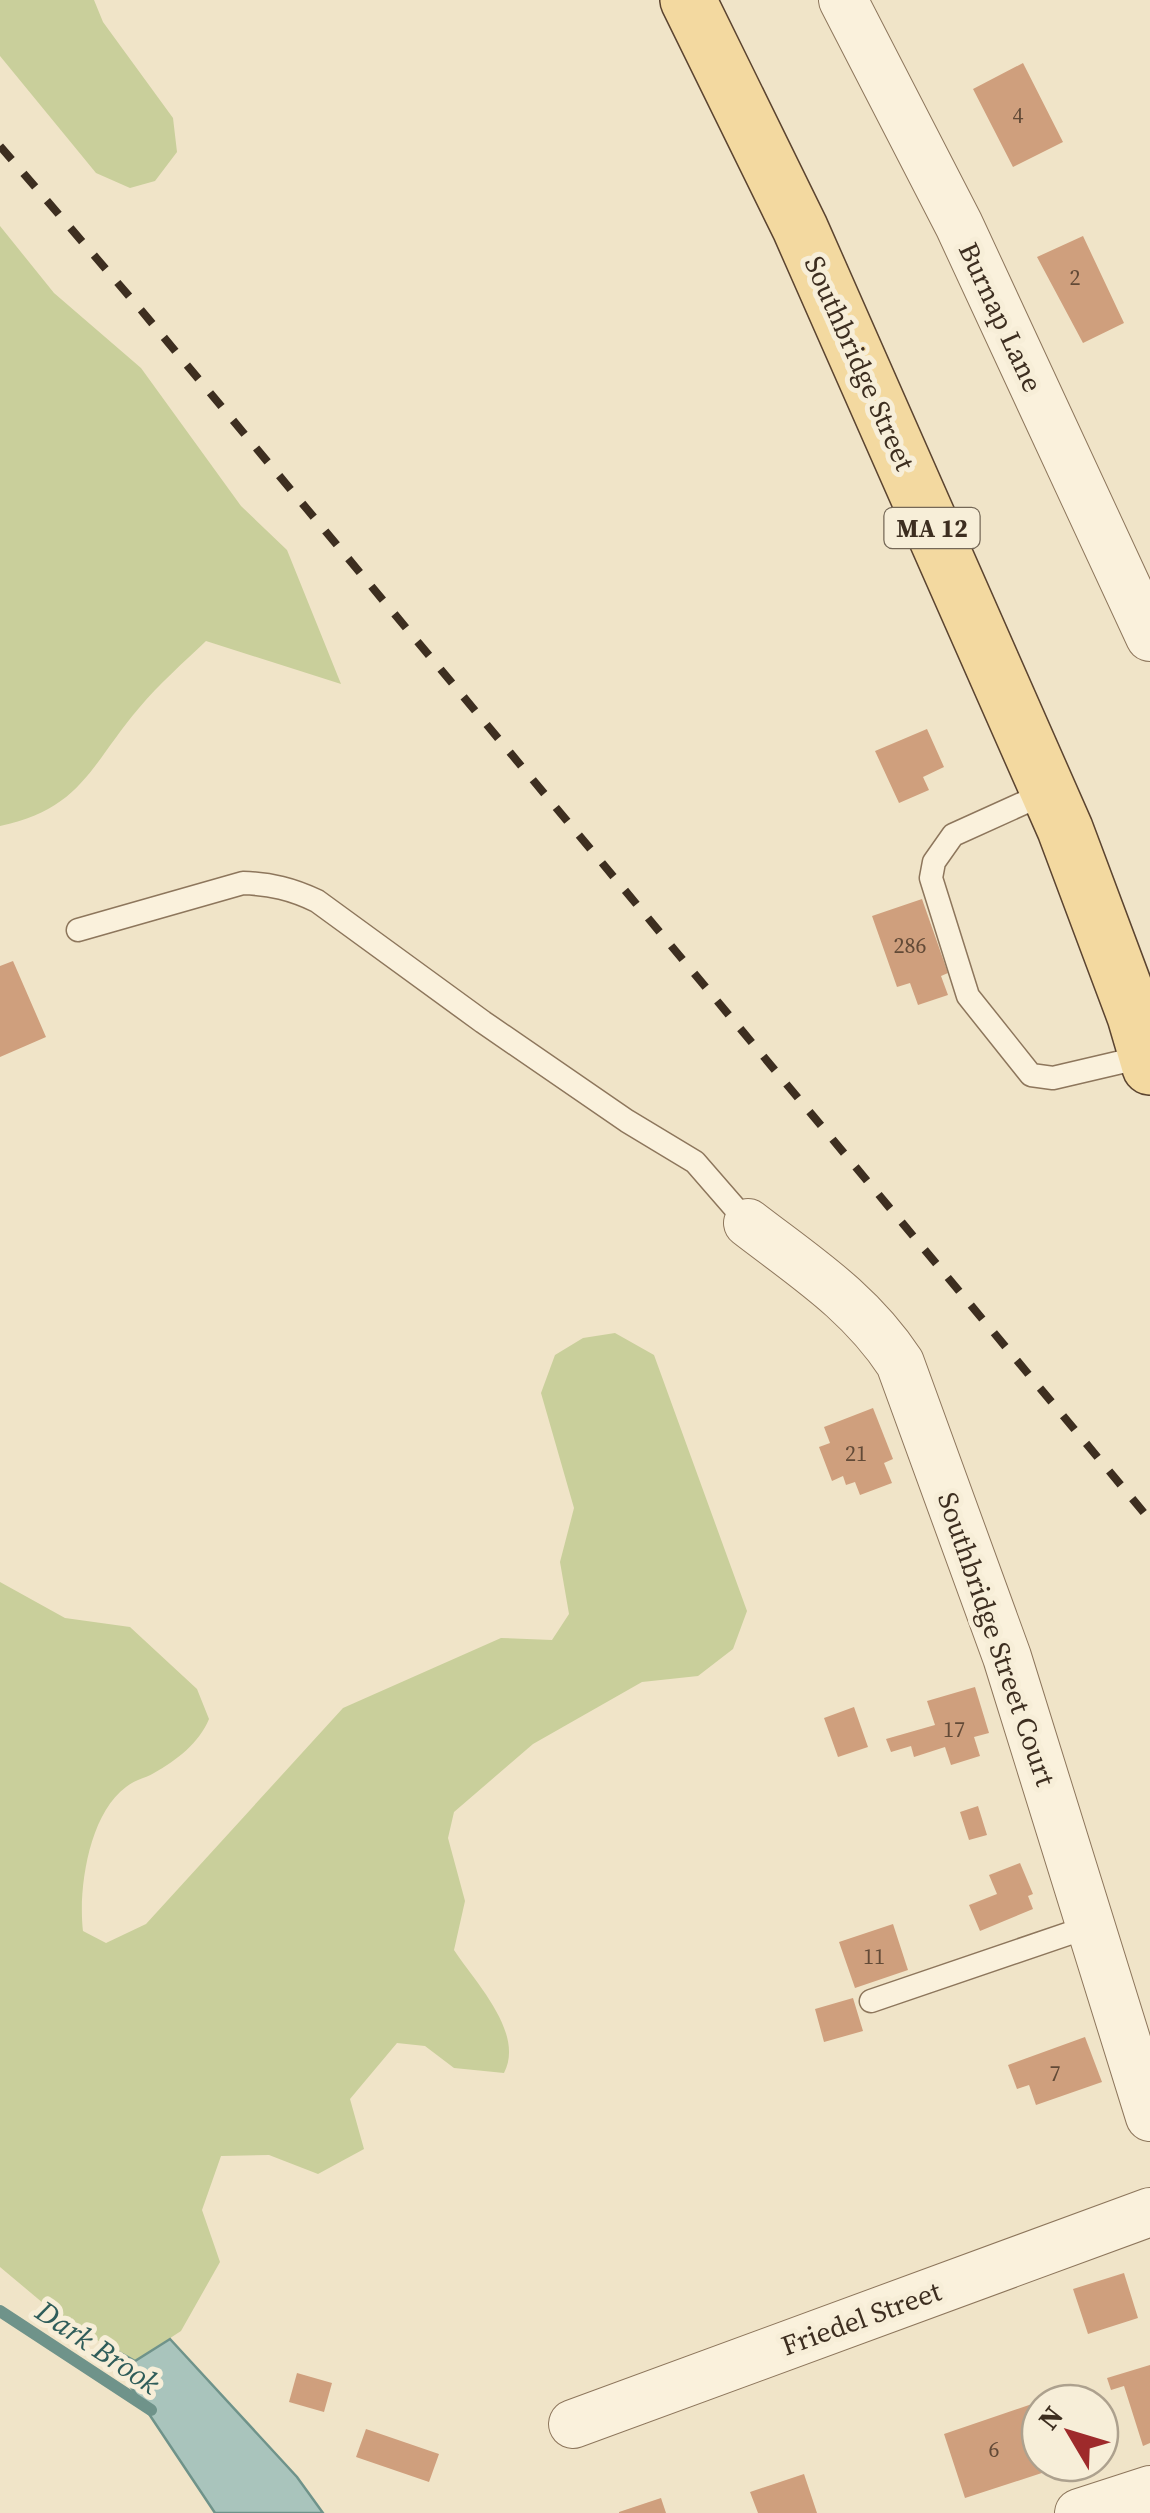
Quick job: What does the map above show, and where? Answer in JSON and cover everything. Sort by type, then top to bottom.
[{"type":"main road","name":"Southbridge Street","points":[[688,0],[800,228],[1049,792],[1135,1016],[1148,1062]]},
{"type":"street","name":"Burnap Lane","points":[[843,0],[959,224],[1150,638]]},
{"type":"street","name":"Southbridge Street Court","points":[[748,1223],[853,1303],[879,1330],[900,1363],[1007,1657],[1150,2117]]},
{"type":"street","name":"Friedel Street","points":[[573,2424],[1150,2212]]},
{"type":"street","points":[[1079,2513],[1150,2490]]},
{"type":"lane","points":[[1049,792],[953,835],[934,862],[931,878],[968,996],[1031,1075],[1054,1078],[1148,1062]]},
{"type":"lane","points":[[78,930],[243,884],[293,890],[317,901],[531,1055],[695,1162],[748,1223]]},
{"type":"lane","points":[[872,2001],[1090,1926]]},
{"type":"green space","points":[[0,0],[94,0],[103,22],[173,118],[177,152],[155,181],[130,188],[96,173],[0,56]]},
{"type":"green space","points":[[0,226],[54,293],[141,368],[241,506],[287,550],[341,684],[206,641],[147,699],[67,796],[28,818],[0,826]]},
{"type":"green space","points":[[615,1333],[654,1355],[747,1611],[733,1649],[698,1676],[642,1682],[533,1744],[454,1812],[448,1838],[465,1901],[454,1950],[503,2025],[509,2058],[504,2073],[454,2068],[425,2046],[397,2043],[350,2099],[364,2149],[318,2174],[269,2155],[221,2156],[202,2210],[220,2262],[181,2331],[135,2361],[68,2324],[0,2267],[0,1582],[65,1618],[130,1627],[197,1689],[209,1719],[186,1750],[163,1768],[126,1787],[103,1815],[89,1853],[82,1914],[83,1931],[106,1943],[146,1924],[343,1708],[501,1638],[552,1640],[569,1614],[560,1562],[574,1508],[541,1393],[555,1355],[583,1338]]},
{"type":"water","points":[[170,2339],[297,2477],[323,2513],[215,2513],[101,2342],[135,2361]]},
{"type":"building","points":[[1023,63],[1063,142],[1013,167],[973,89]]},
{"type":"building","points":[[1083,236],[1124,323],[1083,343],[1037,257]]},
{"type":"building","points":[[927,729],[944,767],[923,777],[929,790],[899,803],[875,751]]},
{"type":"building","points":[[922,899],[948,973],[941,976],[948,995],[918,1005],[910,983],[897,987],[872,916]]},
{"type":"building","points":[[13,961],[46,1037],[0,1057],[0,966]]},
{"type":"building","points":[[873,1408],[893,1459],[884,1463],[892,1483],[860,1495],[855,1482],[846,1485],[843,1476],[832,1481],[819,1447],[830,1443],[824,1427]]},
{"type":"building","points":[[975,1687],[989,1733],[974,1737],[980,1756],[951,1765],[945,1747],[914,1757],[911,1746],[891,1752],[886,1739],[935,1725],[927,1701]]},
{"type":"building","points":[[854,1707],[868,1747],[838,1757],[824,1718]]},
{"type":"building","points":[[978,1806],[987,1835],[969,1840],[960,1812]]},
{"type":"building","points":[[1020,1863],[1033,1894],[1028,1896],[1033,1909],[980,1931],[969,1905],[997,1894],[989,1875]]},
{"type":"building","points":[[893,1924],[908,1970],[855,1988],[839,1942]]},
{"type":"building","points":[[853,1998],[863,2031],[824,2042],[815,2009]]},
{"type":"building","points":[[1085,2037],[1102,2082],[1036,2105],[1029,2085],[1017,2089],[1008,2065]]},
{"type":"building","points":[[1124,2273],[1138,2318],[1088,2334],[1073,2289]]},
{"type":"building","points":[[1150,2365],[1150,2443],[1143,2446],[1124,2386],[1109,2383],[1107,2378]]},
{"type":"building","points":[[297,2373],[332,2383],[324,2412],[289,2402]]},
{"type":"building","points":[[1020,2408],[1020,2480],[965,2498],[944,2434]]},
{"type":"building","points":[[366,2429],[439,2454],[429,2482],[356,2457]]},
{"type":"building","points":[[804,2474],[817,2513],[758,2513],[750,2492]]},
{"type":"building","points":[[661,2498],[666,2513],[619,2513],[619,2512]]},
{"type":"waterway","name":"Dark Brook","points":[[0,2311],[151,2410]]},
{"type":"railway","points":[[0,146],[1150,1520]]}]
